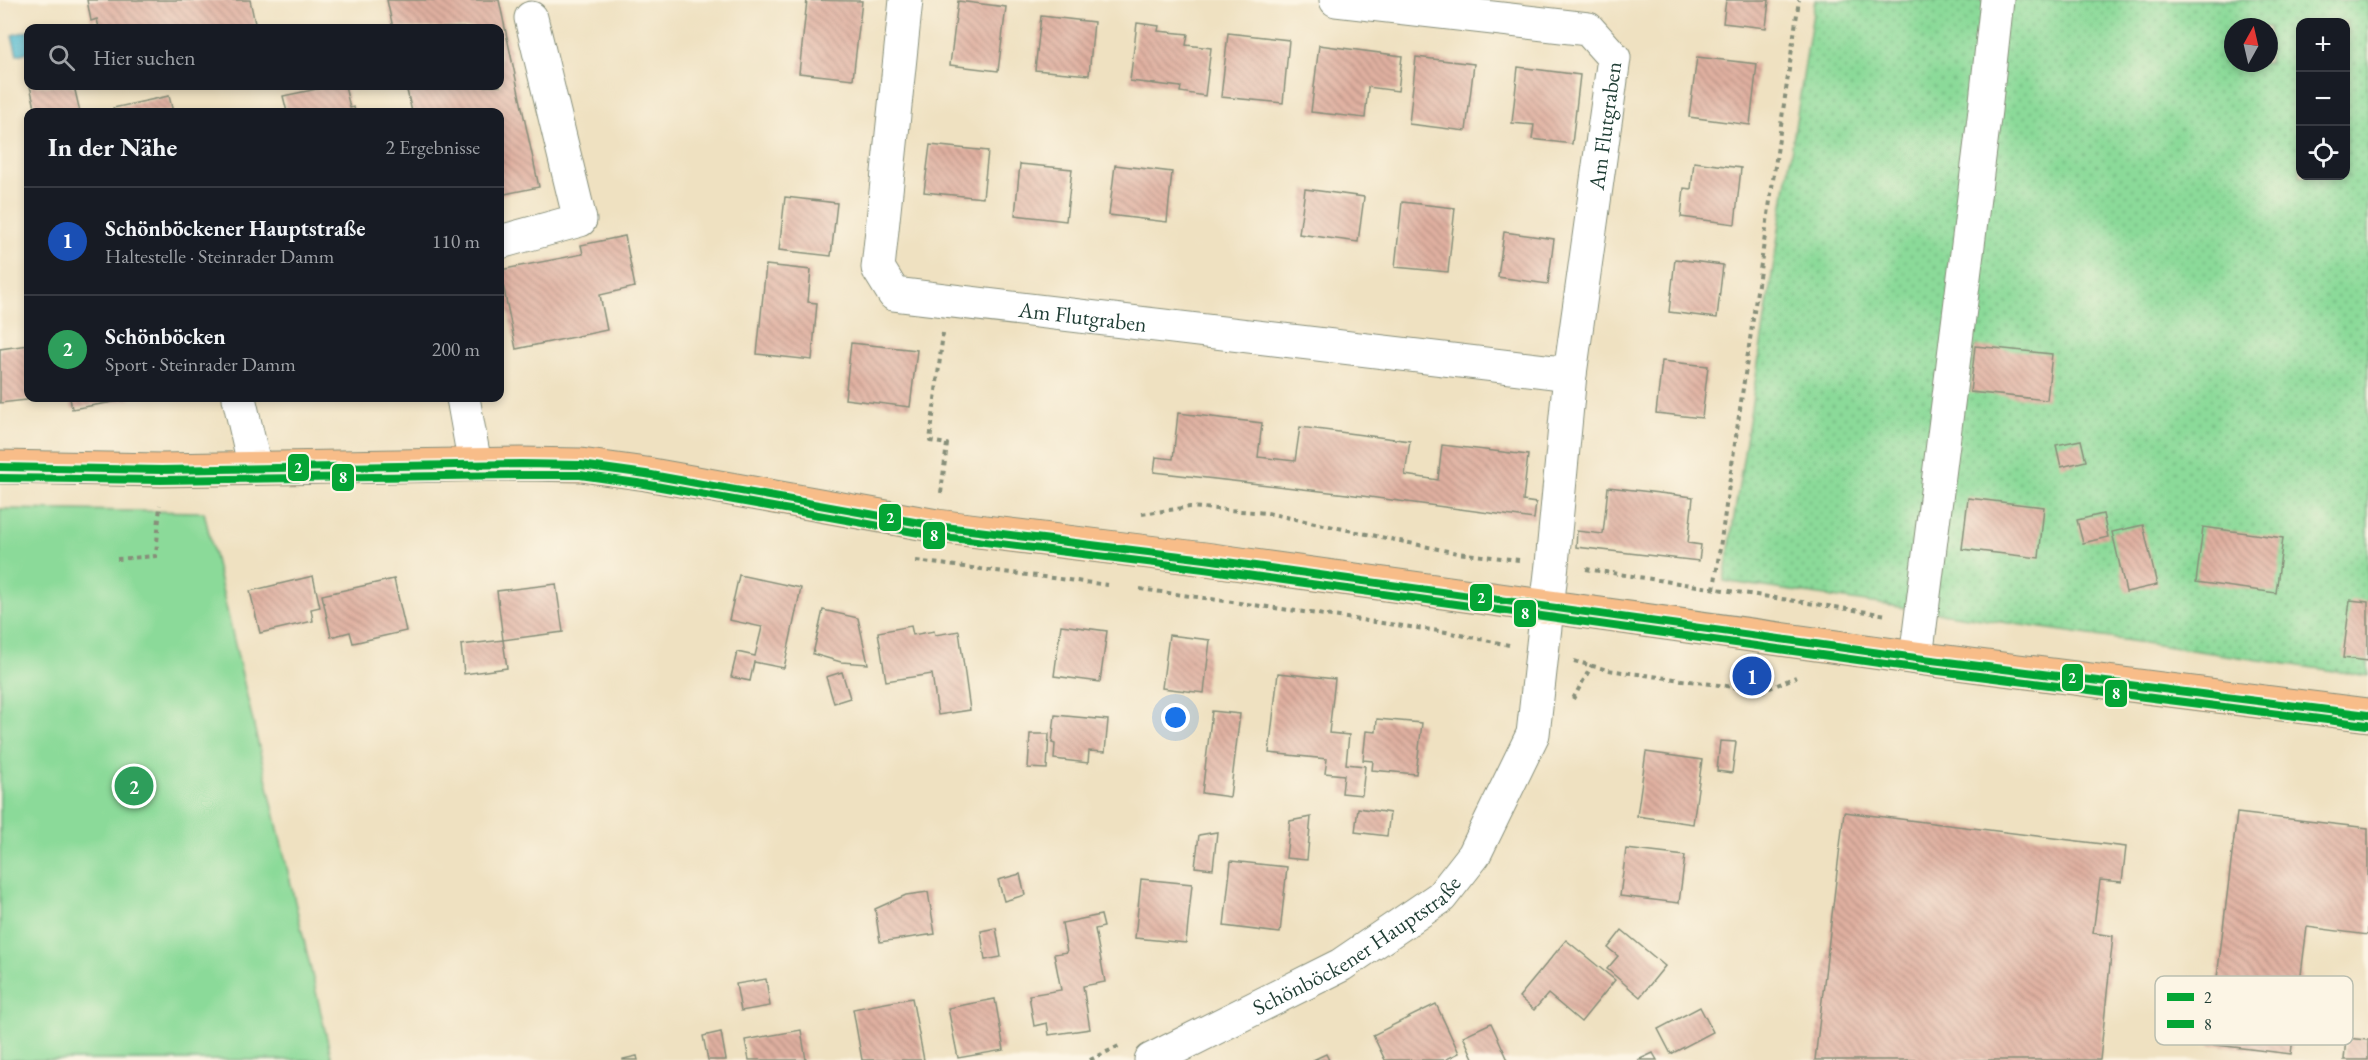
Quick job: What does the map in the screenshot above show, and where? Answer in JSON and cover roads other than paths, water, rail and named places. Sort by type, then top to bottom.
[{"type":"main road","points":[[0,467],[161,470],[581,465],[646,474],[937,526],[1205,559],[1916,658],[2368,715]]},
{"type":"street","name":"Am Flutgraben","points":[[906,0],[878,268],[894,294],[1570,374]]},
{"type":"street","name":"Am Flutgraben","points":[[1336,0],[1588,29],[1614,58],[1570,374],[1547,606]]},
{"type":"street","points":[[1916,658],[1985,110],[1996,0]]},
{"type":"street","points":[[504,241],[580,220],[531,18]]},
{"type":"street","points":[[240,402],[255,468]]},
{"type":"street","points":[[464,402],[475,465]]},
{"type":"street","name":"Schönböckener Hauptstraße","points":[[1137,1052],[1341,965],[1441,897],[1474,855],[1533,734],[1525,653],[1547,606]]},
{"type":"water","points":[[24,32],[24,53],[17,55],[12,35]]},
{"type":"place","name":"Schönböckener Hauptstraße","points":[[1752,676]]},
{"type":"place","name":"Schönböcken","points":[[134,786]]}]
